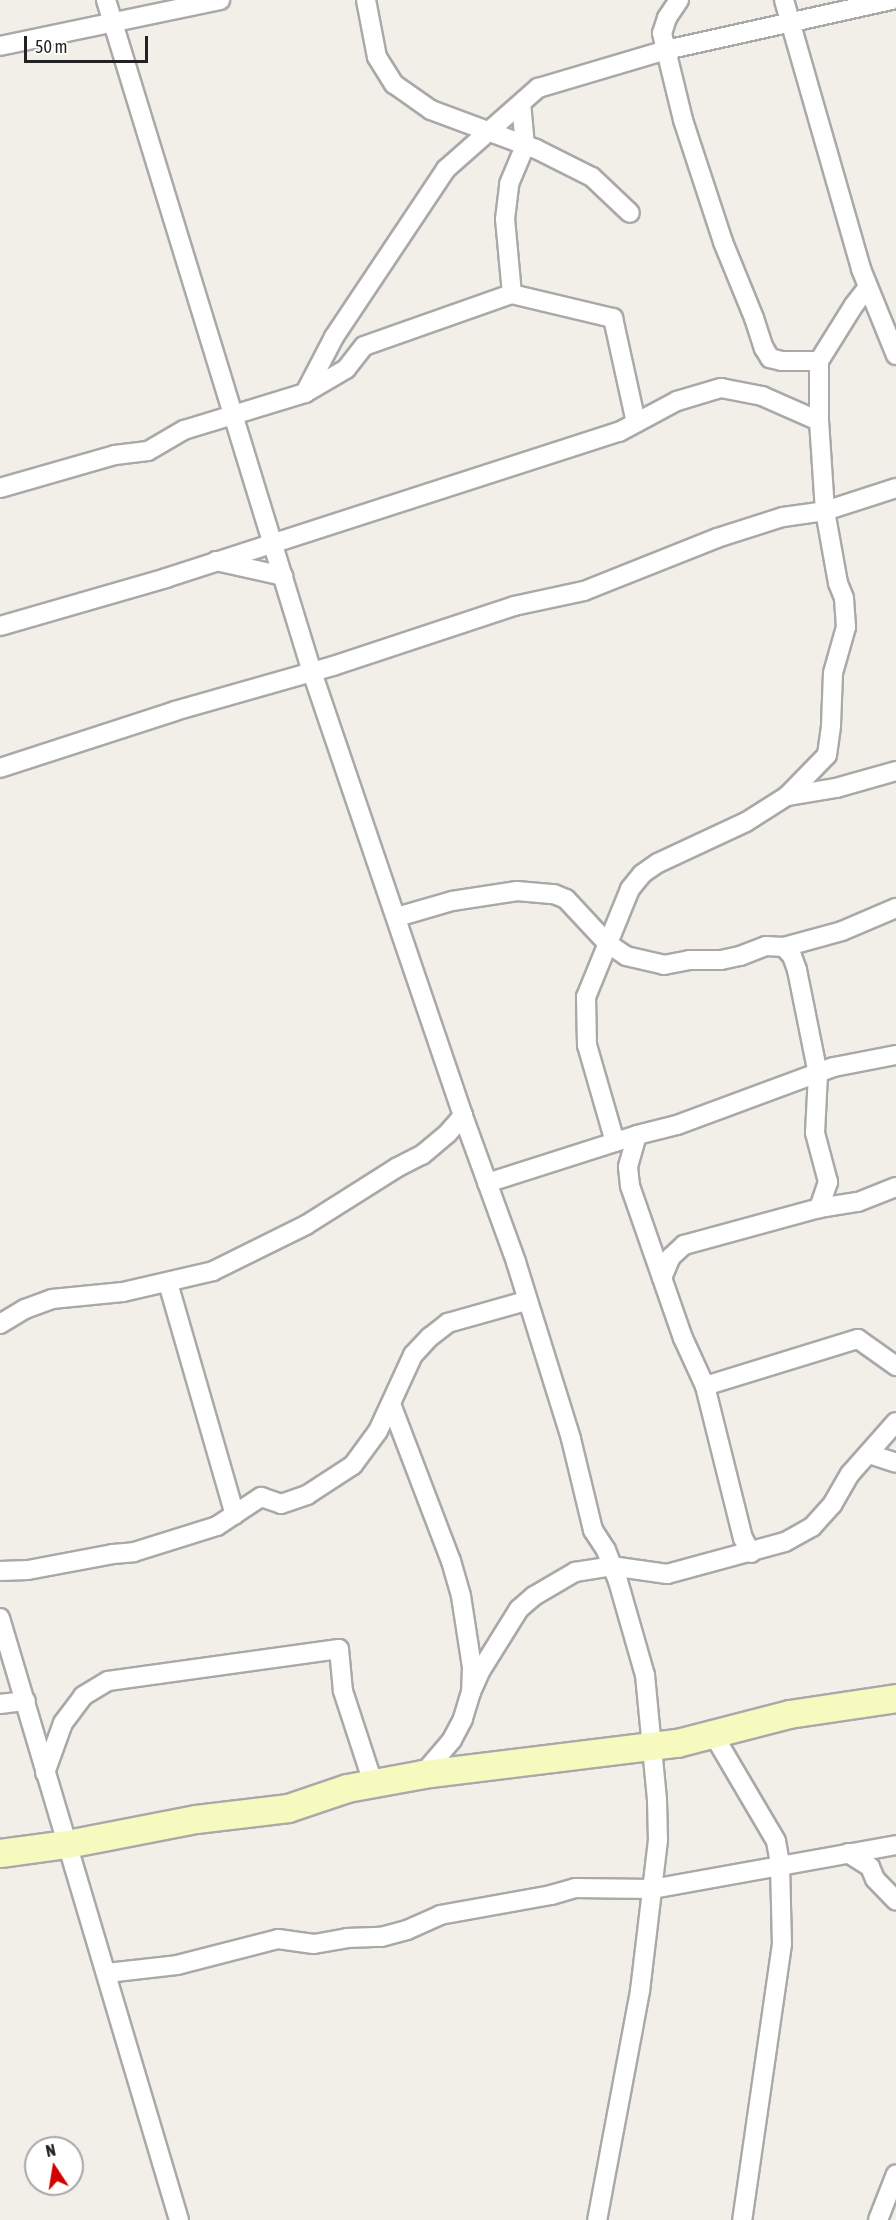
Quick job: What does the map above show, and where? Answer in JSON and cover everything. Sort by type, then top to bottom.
[{"type":"street","points":[[106,0],[312,672],[463,1116],[516,1262],[526,1301],[571,1439],[593,1530],[606,1550],[610,1566],[618,1581],[645,1675],[658,1840],[640,1991],[597,2220]]},
{"type":"street","points":[[0,46],[220,0]]},
{"type":"street","points":[[366,0],[377,57],[394,84],[432,110],[525,146],[592,177],[630,213]]},
{"type":"street","points":[[679,0],[667,18],[662,33],[683,120],[723,242],[764,348],[770,358],[782,361],[819,361]]},
{"type":"street","points":[[784,0],[868,288],[896,355]]},
{"type":"street","points":[[305,393],[333,337],[446,168],[538,88],[666,50],[892,0]]},
{"type":"street","points":[[512,294],[505,219],[509,184],[525,146],[521,103]]},
{"type":"street","points":[[615,1142],[587,1044],[586,997],[630,889],[642,874],[658,863],[746,822],[787,796],[826,755],[831,725],[833,673],[846,627],[844,598],[838,583],[825,511],[819,421],[819,361],[854,305],[868,288]]},
{"type":"street","points":[[0,488],[116,455],[148,452],[184,430],[305,393],[346,369],[364,346],[512,294],[613,318],[636,423]]},
{"type":"street","points":[[0,626],[216,561],[619,432],[677,401],[721,388],[762,396],[819,421]]},
{"type":"street","points":[[0,768],[175,711],[312,672],[514,606],[584,591],[739,531],[783,518],[825,511],[896,488]]},
{"type":"street","points":[[216,561],[283,576]]},
{"type":"street","points":[[787,796],[836,788],[896,771]]},
{"type":"street","points":[[397,917],[452,901],[517,891],[554,894],[566,899],[607,943],[626,956],[664,965],[689,960],[721,960],[740,956],[766,946],[784,947],[842,931],[896,908]]},
{"type":"street","points":[[784,947],[792,956],[797,970],[818,1074],[815,1133],[828,1182],[819,1208]]},
{"type":"street","points":[[487,1183],[637,1135],[677,1125],[834,1067],[896,1055]]},
{"type":"street","points":[[0,1324],[25,1309],[52,1299],[123,1292],[213,1271],[306,1225],[427,1151],[463,1116]]},
{"type":"street","points":[[637,1135],[628,1167],[630,1186],[690,1358],[705,1386],[742,1538],[751,1553]]},
{"type":"street","points":[[662,1278],[671,1257],[684,1245],[819,1208],[858,1202],[896,1187]]},
{"type":"street","points":[[168,1283],[235,1515]]},
{"type":"street","points":[[0,1571],[28,1570],[134,1552],[217,1526],[261,1497],[281,1504],[307,1495],[335,1479],[353,1465],[378,1431],[413,1355],[439,1330],[448,1323],[526,1301]]},
{"type":"street","points":[[705,1386],[858,1339],[896,1366]]},
{"type":"street","points":[[391,1404],[454,1569],[468,1632],[472,1667],[471,1692]]},
{"type":"street","points":[[423,1774],[452,1740],[463,1719],[471,1692],[481,1670],[519,1609],[534,1596],[576,1572],[610,1566],[667,1574],[785,1542],[812,1527],[832,1505],[850,1473],[896,1422]]},
{"type":"street","points":[[869,1454],[896,1463]]},
{"type":"street","points":[[0,1618],[179,2220]]},
{"type":"street","points":[[45,1773],[63,1723],[83,1696],[108,1681],[339,1649],[343,1691],[373,1783]]},
{"type":"street","points":[[0,1853],[67,1844],[196,1819],[288,1808],[347,1788],[423,1774],[652,1746],[713,1734],[789,1714],[896,1698]]},
{"type":"street","points":[[0,1704],[26,1701]]},
{"type":"street","points":[[713,1734],[776,1840],[780,1864],[782,1944],[742,2220]]},
{"type":"street","points":[[107,1973],[177,1965],[278,1939],[314,1944],[347,1938],[381,1937],[457,1911],[539,1898],[575,1888],[652,1889],[780,1864],[896,1845]]},
{"type":"street","points":[[848,1853],[870,1867],[875,1879],[896,1901]]},
{"type":"street","points":[[879,2220],[896,2174]]}]
